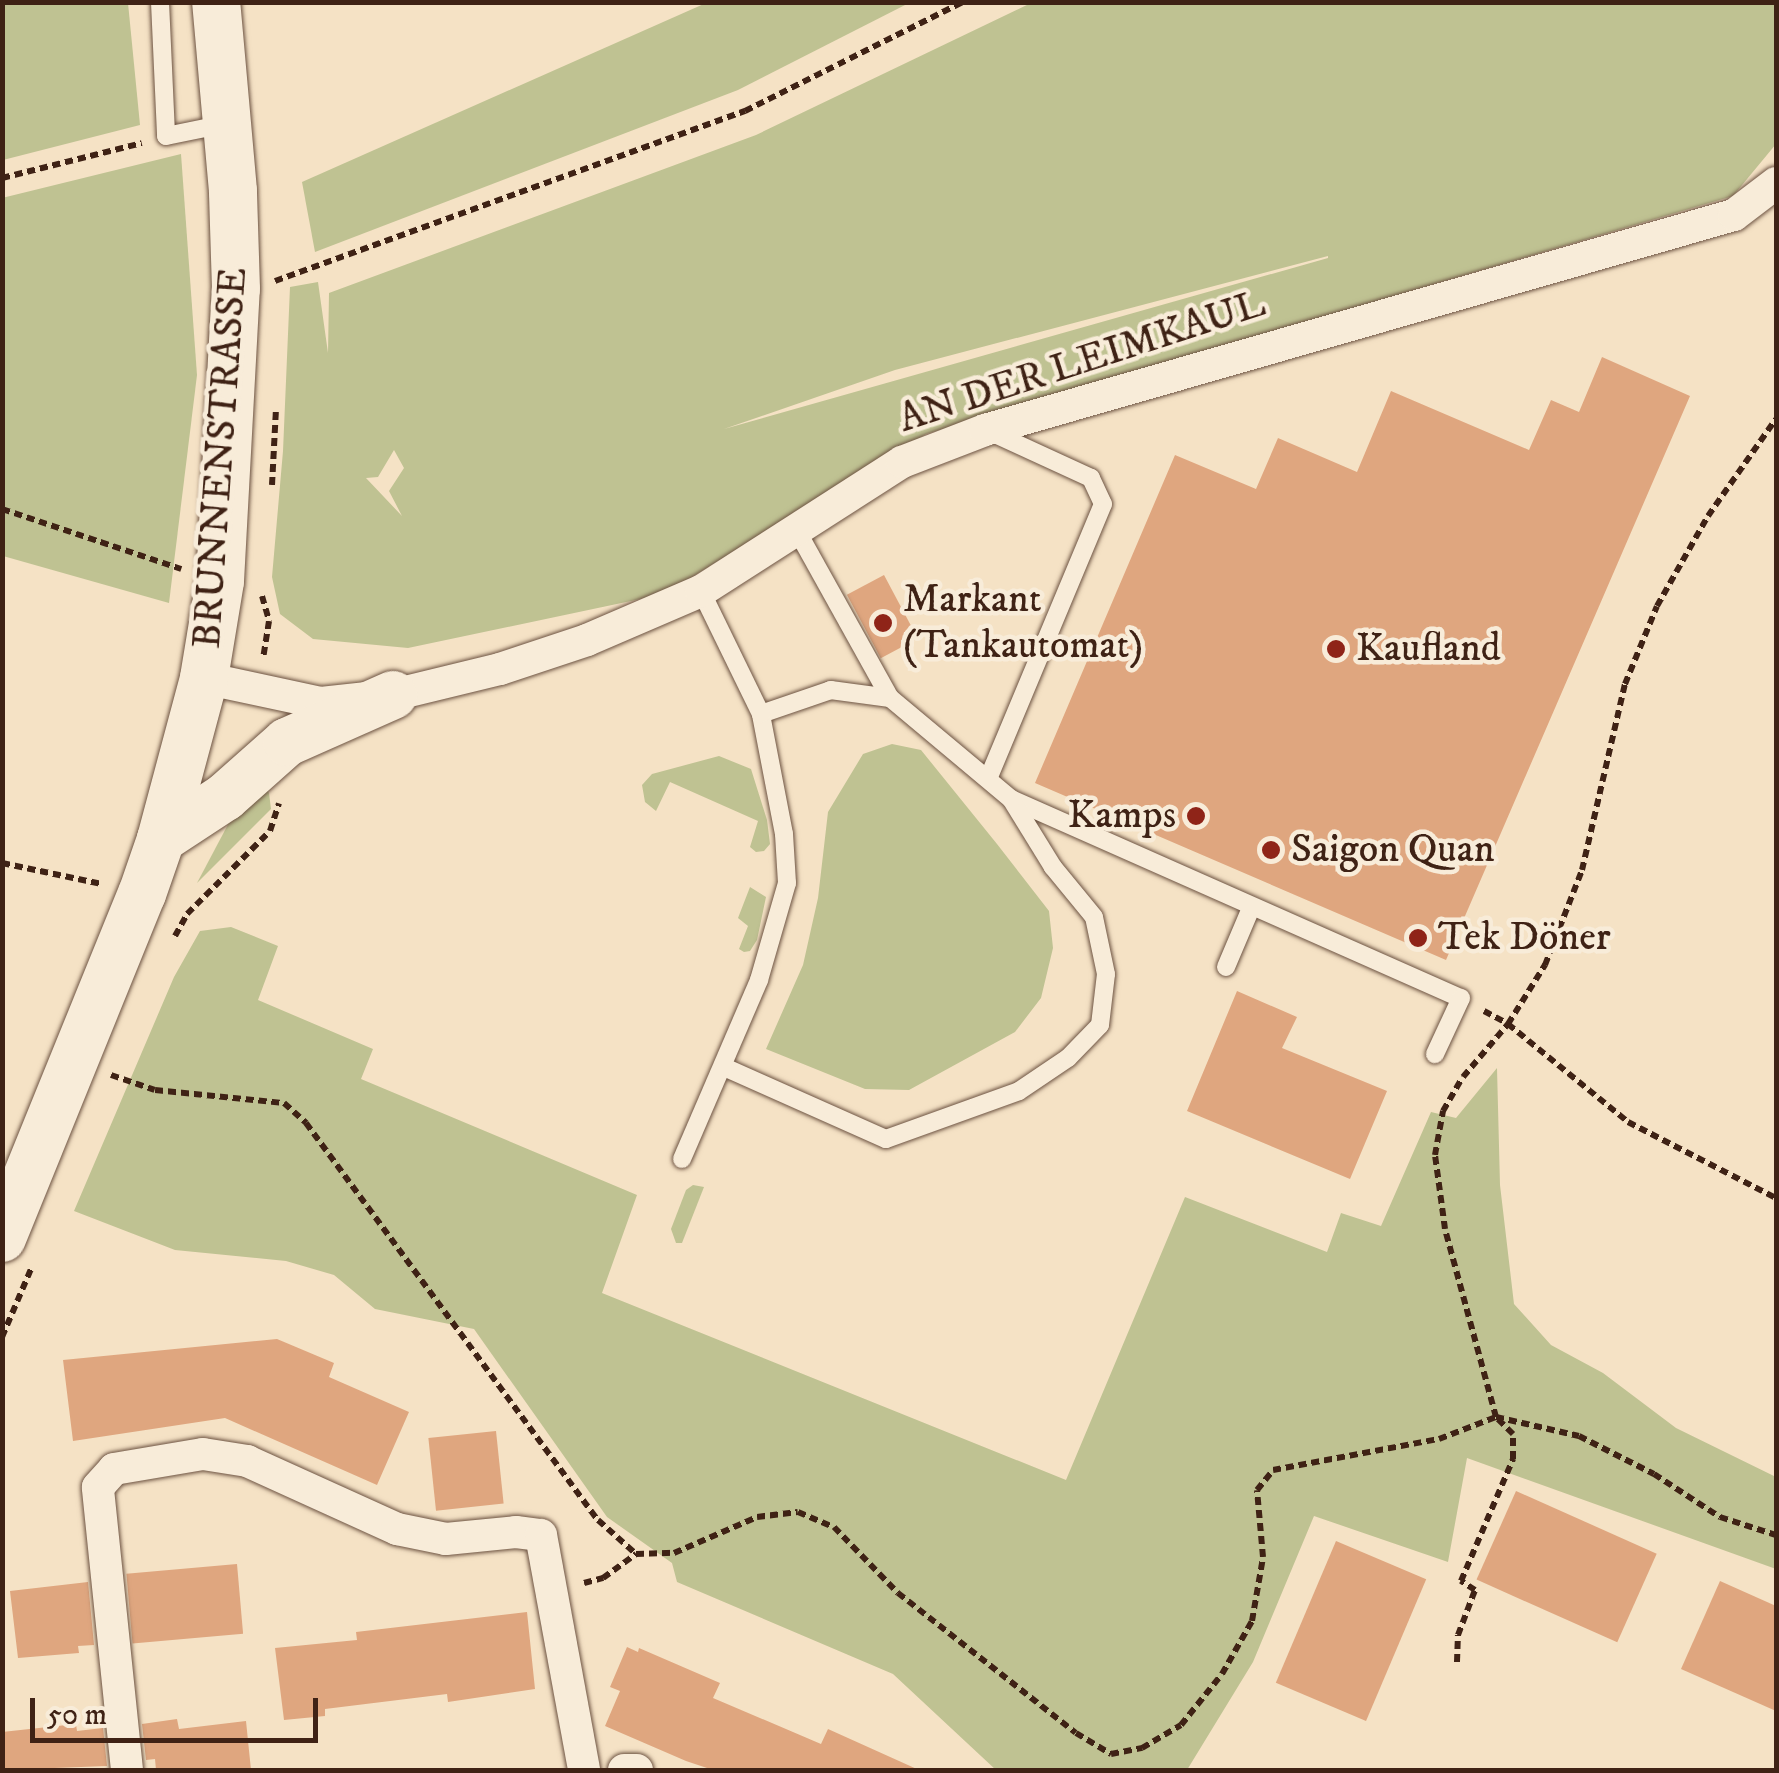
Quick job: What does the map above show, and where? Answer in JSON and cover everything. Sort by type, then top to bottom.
[{"type":"main road","name":"BRUNNENSTRASSE","points":[[2,1238],[142,894],[161,839],[204,678],[220,582],[236,290],[216,2]]},
{"type":"main road","points":[[161,839],[224,796],[287,742],[392,696]]},
{"type":"street","name":"AN DER LEIMKAUL","points":[[204,678],[321,703],[392,696],[500,669],[587,640],[700,591],[902,462],[986,430],[1734,215],[1776,183]]},
{"type":"street","points":[[126,1770],[98,1488],[114,1469],[203,1454],[247,1461],[397,1530],[446,1539],[516,1532],[540,1535],[554,1590],[584,1770]]},
{"type":"street","points":[[624,1770],[636,1770]]},
{"type":"lane","points":[[160,2],[166,136],[226,123]]},
{"type":"lane","points":[[986,430],[1092,478],[1102,504],[988,780]]},
{"type":"lane","points":[[796,529],[890,698],[1011,799],[1461,998],[1434,1054]]},
{"type":"lane","points":[[682,1159],[759,980],[787,883],[784,834],[761,714],[700,591]]},
{"type":"lane","points":[[761,714],[831,690],[890,698]]},
{"type":"lane","points":[[724,1067],[886,1139],[1018,1091],[1068,1058],[1100,1025],[1106,974],[1094,917],[1052,867],[1011,799]]},
{"type":"lane","points":[[1226,967],[1252,908]]},
{"type":"path","points":[[278,281],[745,111],[963,2]]},
{"type":"path","points":[[2,178],[166,136]]},
{"type":"path","points":[[1456,1662],[1458,1635],[1475,1590],[1461,1582],[1513,1459],[1512,1434],[1496,1417],[1444,1230],[1435,1155],[1443,1111],[1463,1078],[1508,1024],[1544,965],[1582,870],[1625,684],[1657,606],[1708,516],[1776,419]]},
{"type":"path","points":[[2,509],[220,582]]},
{"type":"path","points":[[2,863],[142,894]]},
{"type":"path","points":[[1461,998],[1508,1024],[1628,1122],[1776,1198]]},
{"type":"path","points":[[111,1075],[156,1090],[284,1104],[306,1123],[598,1520],[636,1554]]},
{"type":"path","points":[[554,1590],[603,1578],[636,1554],[674,1553],[758,1517],[798,1512],[834,1527],[898,1593],[1076,1733],[1111,1754],[1142,1748],[1181,1725],[1222,1674],[1244,1634],[1260,1588],[1263,1557],[1258,1490],[1274,1470],[1439,1439],[1496,1417],[1579,1436],[1654,1474],[1720,1517],[1776,1535]]},
{"type":"green space","points":[[3,2],[128,3],[140,125],[3,160]]},
{"type":"green space","points":[[706,3],[909,3],[738,90],[315,252],[302,182]]},
{"type":"green space","points":[[1031,3],[1776,3],[1776,144],[1733,196],[926,434],[664,594],[408,648],[313,639],[280,614],[272,577],[283,451],[290,287],[318,282],[328,353],[329,293],[756,135]],"holes":[[[1328,258],[724,429],[895,370]],[[394,450],[404,468],[389,491],[402,516],[366,478],[378,477]]]},
{"type":"green space","points":[[181,154],[197,375],[169,603],[3,556],[2,198]]},
{"type":"green space","points":[[892,744],[921,750],[997,844],[1049,911],[1053,948],[1041,998],[1015,1032],[909,1090],[865,1089],[766,1049],[803,965],[818,898],[828,812],[863,754]]},
{"type":"green space","points":[[719,756],[751,769],[767,820],[770,844],[764,851],[756,852],[750,847],[758,821],[670,782],[656,811],[645,802],[642,785],[652,774]]},
{"type":"green space","points":[[261,780],[269,793],[271,809],[197,883],[242,798]]},
{"type":"green space","points":[[750,887],[766,897],[757,940],[750,951],[744,952],[739,949],[748,926],[738,918]]},
{"type":"green space","points":[[231,927],[278,946],[258,1000],[373,1049],[361,1079],[637,1195],[602,1293],[1066,1480],[1185,1197],[1327,1252],[1341,1213],[1381,1226],[1431,1112],[1456,1118],[1497,1068],[1500,1185],[1514,1304],[1551,1345],[1603,1373],[1676,1428],[1776,1477],[1776,1569],[1467,1458],[1448,1562],[1314,1516],[1253,1662],[1187,1770],[996,1770],[893,1674],[677,1582],[672,1563],[607,1517],[474,1329],[375,1309],[334,1275],[286,1261],[175,1250],[74,1211],[174,977],[200,931]]},
{"type":"green space","points":[[693,1185],[704,1187],[682,1243],[676,1243],[671,1229],[686,1190]]},
{"type":"building","name":"Kaufland","points":[[1602,357],[1690,396],[1446,960],[1035,783],[1175,455],[1256,489],[1278,438],[1357,472],[1391,391],[1529,450],[1551,400],[1579,412]]},
{"type":"building","points":[[884,575],[918,639],[881,658],[847,595]]},
{"type":"building","points":[[1237,991],[1297,1017],[1282,1048],[1387,1091],[1350,1179],[1187,1111]]},
{"type":"building","points":[[277,1339],[334,1363],[329,1377],[409,1412],[377,1485],[225,1418],[73,1441],[63,1360]]},
{"type":"building","points":[[496,1431],[504,1504],[436,1511],[428,1438]]},
{"type":"building","points":[[1516,1491],[1657,1554],[1617,1642],[1477,1580]]},
{"type":"building","points":[[1336,1541],[1426,1579],[1366,1721],[1276,1683]]},
{"type":"building","points":[[237,1564],[243,1634],[133,1643],[126,1574]]},
{"type":"building","points":[[1720,1581],[1776,1606],[1776,1711],[1681,1669]]},
{"type":"building","points":[[88,1582],[94,1645],[78,1646],[79,1653],[18,1658],[10,1591]]},
{"type":"building","points":[[527,1612],[535,1689],[448,1702],[447,1694],[325,1709],[325,1716],[284,1720],[275,1648],[357,1640],[356,1632]]},
{"type":"building","points":[[627,1647],[638,1652],[639,1648],[720,1683],[713,1698],[821,1744],[828,1729],[919,1770],[713,1770],[686,1761],[605,1726],[620,1691],[610,1687]]},
{"type":"building","points":[[177,1719],[179,1729],[246,1721],[251,1770],[156,1770],[155,1759],[146,1760],[142,1724]]},
{"type":"building","points":[[76,1724],[77,1731],[103,1728],[107,1766],[2,1770],[2,1732]]},
{"type":"place","name":"Markant (Tankautomat)","points":[[883,623]]},
{"type":"place","name":"Kaufland","points":[[1336,649]]},
{"type":"place","name":"Kamps","points":[[1196,816]]},
{"type":"place","name":"Saigon Quan","points":[[1271,850]]},
{"type":"place","name":"Tek Döner","points":[[1418,938]]}]
